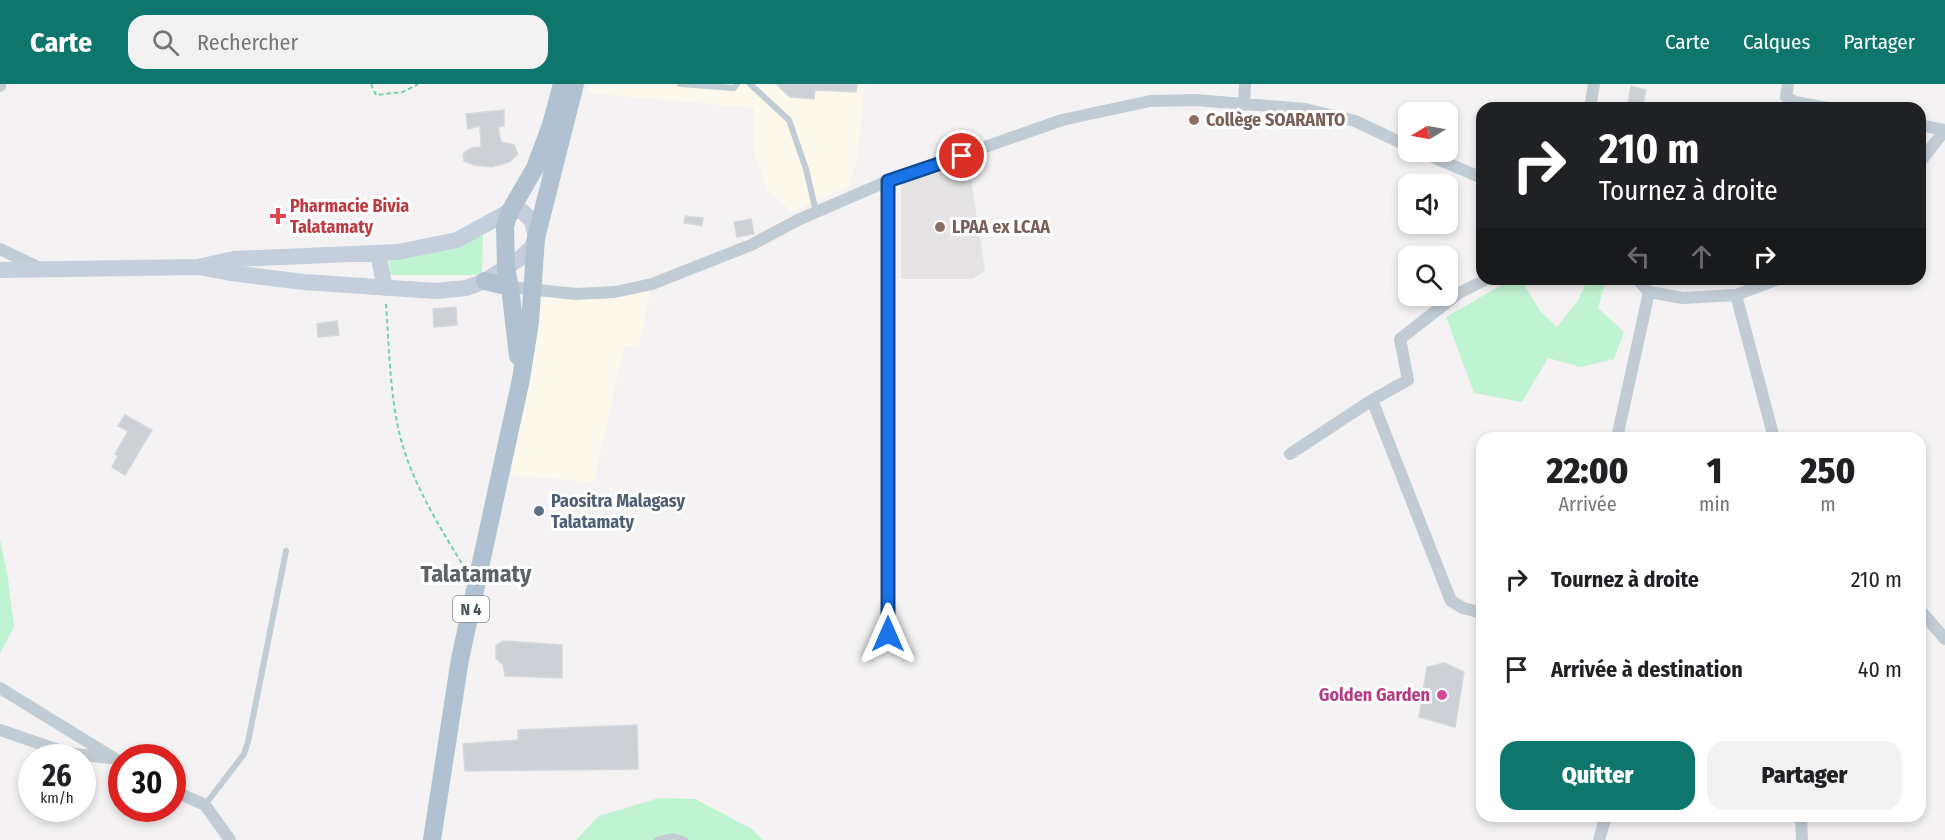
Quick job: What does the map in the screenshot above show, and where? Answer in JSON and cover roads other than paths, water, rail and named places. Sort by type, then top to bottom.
[{"type":"main road","name":"N 4","points":[[521,379],[506,268],[505,226],[510,211],[535,168],[562,84]]},
{"type":"main road","name":"N 4","points":[[432,840],[460,659],[521,379],[534,290],[536,238],[575,84]]},
{"type":"main road","points":[[0,270],[198,267],[304,282],[436,291],[466,288],[485,281],[526,253],[536,238],[535,229],[528,215],[522,211],[510,211],[457,240],[398,252],[234,259],[198,267]]},
{"type":"main road","points":[[378,254],[385,288]]},
{"type":"main road","points":[[485,281],[510,287]]},
{"type":"street","points":[[1244,105],[1245,84]]},
{"type":"street","points":[[1591,102],[1594,84]]},
{"type":"street","points":[[1788,84],[1786,97],[1791,102]]},
{"type":"street","points":[[510,287],[585,294],[615,292],[652,285],[751,245],[816,212],[888,181],[1062,120],[1150,101],[1195,100],[1305,109],[1355,121],[1398,141]]},
{"type":"street","points":[[1926,126],[1944,130],[1926,154]]},
{"type":"street","points":[[1444,162],[1476,175]]},
{"type":"street","points":[[888,181],[888,634]]},
{"type":"street","points":[[0,249],[41,269]]},
{"type":"street","points":[[1290,453],[1372,400],[1408,380],[1400,339],[1459,293],[1476,284]]},
{"type":"street","points":[[1643,285],[1649,292],[1683,298],[1736,295],[1754,285]]},
{"type":"street","points":[[1618,432],[1649,292]]},
{"type":"street","points":[[1736,295],[1772,432]]},
{"type":"street","points":[[1372,400],[1451,601],[1463,608],[1476,611]]},
{"type":"street","points":[[1926,617],[1945,639]]},
{"type":"street","points":[[0,688],[108,755]]},
{"type":"street","points":[[0,730],[67,753],[108,759]]},
{"type":"street","points":[[186,796],[205,805],[230,840]]},
{"type":"street","points":[[1599,840],[1604,822]]},
{"type":"street","points":[[1801,822],[1802,840]]},
{"type":"lane","points":[[680,84],[734,88],[736,84]]},
{"type":"lane","points":[[750,84],[789,120],[806,169],[816,212]]},
{"type":"lane","points":[[205,805],[244,754],[248,742],[286,551]]},
{"type":"lane","points":[[657,840],[673,836],[685,840]]},
{"type":"place","name":"Collège SOARANTO","points":[[1194,120]]},
{"type":"place","name":"Pharmacie Bivia Talatamaty","points":[[278,216]]},
{"type":"place","name":"LPAA ex LCAA","points":[[940,227]]},
{"type":"place","name":"Paositra Malagasy Talatamaty","points":[[539,511]]},
{"type":"place","name":"Golden Garden","points":[[1442,695]]},
{"type":"district","name":"Talatamaty","points":[[476,574]]}]
